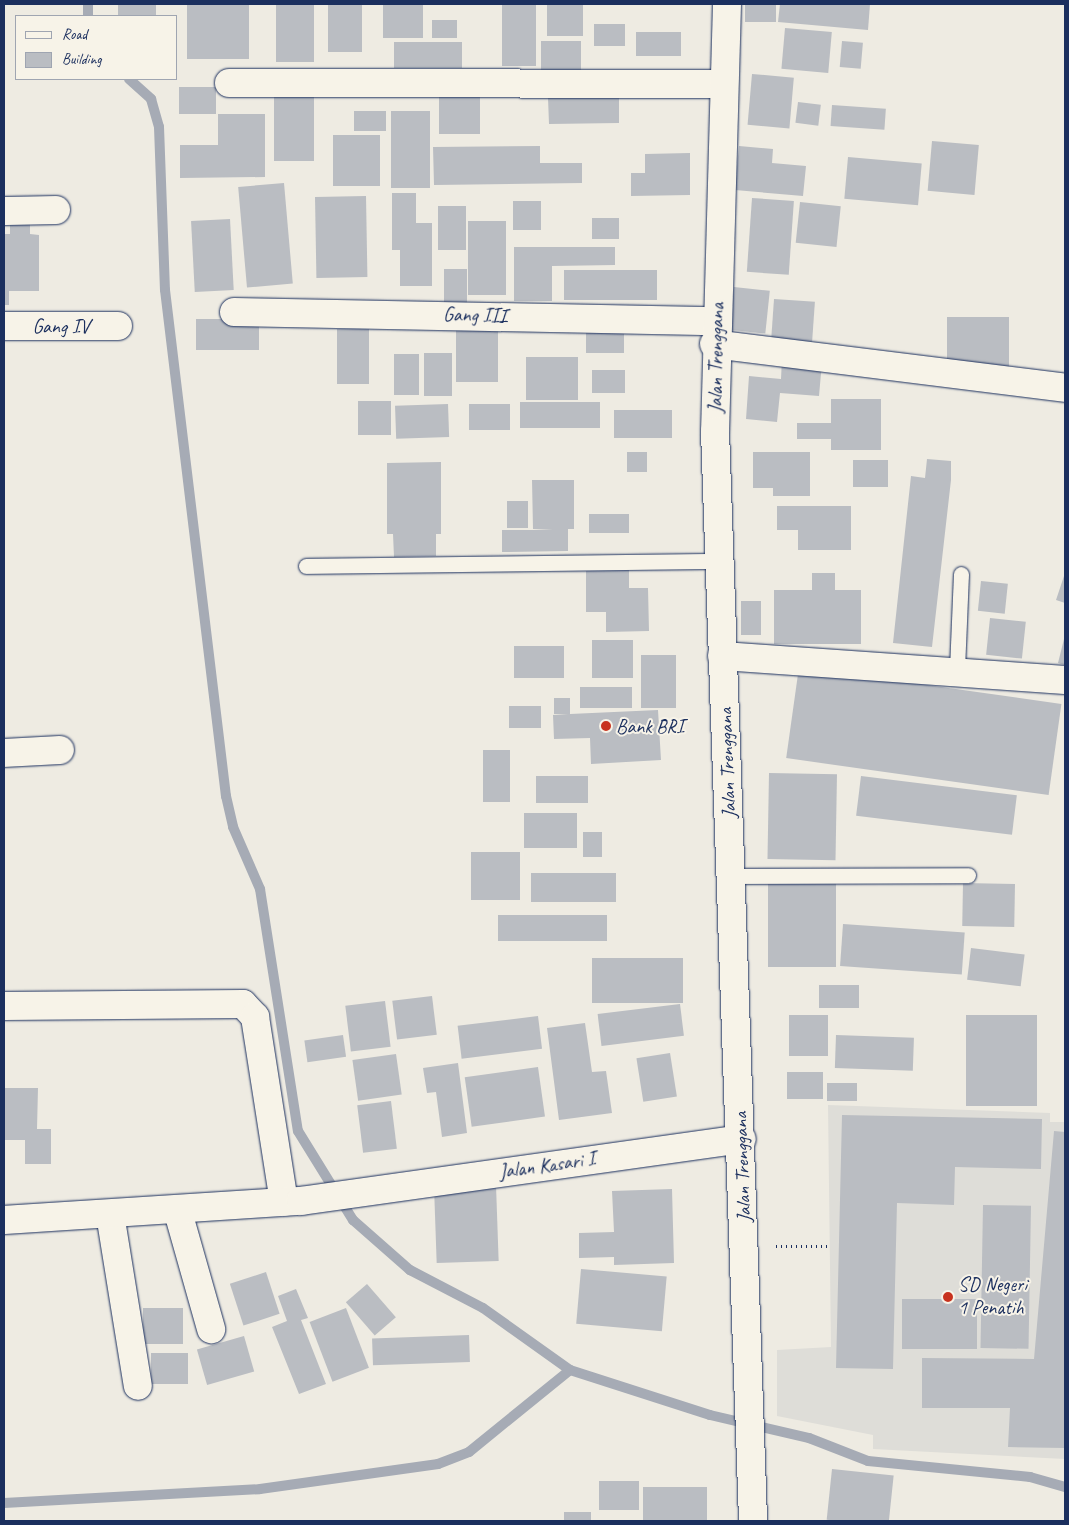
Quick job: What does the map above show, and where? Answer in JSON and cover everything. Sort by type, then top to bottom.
[{"type":"street","name":"Jalan Trenggana","points":[[727,4],[715,332],[722,656],[742,1138],[753,1521]]},
{"type":"street","points":[[229,84],[724,84]]},
{"type":"street","points":[[4,212],[56,210]]},
{"type":"street","name":"Gang III","points":[[234,312],[715,332],[1065,388]]},
{"type":"street","name":"Gang IV","points":[[4,326],[118,326]]},
{"type":"street","points":[[722,656],[957,669],[1065,680]]},
{"type":"street","points":[[4,753],[60,750]]},
{"type":"street","points":[[4,1006],[243,1004],[255,1017],[292,1202]]},
{"type":"street","name":"Jalan Kasari I","points":[[4,1220],[178,1212],[292,1202],[742,1138]]},
{"type":"street","points":[[178,1212],[211,1329]]},
{"type":"street","points":[[110,1214],[138,1386]]},
{"type":"lane","points":[[306,566],[720,561]]},
{"type":"lane","points":[[957,669],[961,574]]},
{"type":"lane","points":[[731,876],[968,875]]},
{"type":"path","points":[[774,1246],[830,1246]]},
{"type":"shaded area","name":"SD Negeri 1 Penatih","points":[[828,1105],[1050,1113],[1050,1122],[1065,1122],[1065,1459],[873,1449],[873,1435],[777,1416],[777,1350],[831,1347]]},
{"type":"building","points":[[118,4],[156,4],[156,15],[118,15]]},
{"type":"building","points":[[187,4],[249,4],[249,59],[187,59]]},
{"type":"building","points":[[276,4],[314,4],[314,62],[276,62]]},
{"type":"building","points":[[328,4],[362,4],[362,52],[328,52]]},
{"type":"building","points":[[383,4],[423,4],[423,38],[383,38]]},
{"type":"building","points":[[502,4],[536,4],[536,66],[502,66]]},
{"type":"building","points":[[547,4],[583,4],[583,36],[547,36]]},
{"type":"building","points":[[745,4],[776,4],[776,22],[745,22]]},
{"type":"building","points":[[780,4],[870,4],[868,30],[778,22]]},
{"type":"building","points":[[432,20],[457,20],[457,38],[432,38]]},
{"type":"building","points":[[594,24],[625,24],[625,46],[594,46]]},
{"type":"building","points":[[785,28],[832,32],[828,73],[781,69]]},
{"type":"building","points":[[636,32],[681,32],[681,56],[636,56]]},
{"type":"building","points":[[541,41],[581,41],[581,70],[541,70]]},
{"type":"building","points":[[842,41],[863,43],[861,69],[840,67]]},
{"type":"building","points":[[394,42],[462,42],[462,68],[394,68]]},
{"type":"building","points":[[752,74],[794,78],[789,128],[748,125]]},
{"type":"building","points":[[179,87],[216,87],[216,114],[179,114]]},
{"type":"building","points":[[439,87],[480,87],[480,134],[439,134]]},
{"type":"building","points":[[274,88],[314,88],[314,161],[274,161]]},
{"type":"building","points":[[558,88],[619,88],[619,123],[549,124],[548,98],[558,98]]},
{"type":"building","points":[[798,102],[821,105],[818,126],[795,123]]},
{"type":"building","points":[[832,105],[886,109],[884,130],[831,126]]},
{"type":"building","points":[[354,111],[386,111],[386,131],[354,131]]},
{"type":"building","points":[[391,111],[430,111],[430,188],[391,188]]},
{"type":"building","points":[[218,114],[265,114],[265,177],[180,178],[180,145],[218,145]]},
{"type":"building","points":[[333,135],[380,135],[380,186],[333,186]]},
{"type":"building","points":[[932,141],[979,145],[974,195],[928,191]]},
{"type":"building","points":[[540,146],[540,163],[582,163],[582,183],[434,185],[433,147]]},
{"type":"building","points":[[739,146],[773,149],[772,163],[806,166],[803,196],[735,190]]},
{"type":"building","points":[[690,153],[690,195],[631,196],[631,173],[645,173],[645,154]]},
{"type":"building","points":[[848,157],[922,163],[918,205],[844,199]]},
{"type":"building","points":[[284,183],[293,284],[247,288],[238,187]]},
{"type":"building","points":[[392,193],[416,193],[416,223],[432,223],[432,286],[400,286],[400,250],[392,250]]},
{"type":"building","points":[[366,196],[367,277],[316,278],[315,197]]},
{"type":"building","points":[[752,198],[794,201],[789,275],[747,272]]},
{"type":"building","points":[[513,201],[541,201],[541,230],[513,230]]},
{"type":"building","points":[[800,202],[841,206],[836,247],[796,243]]},
{"type":"building","points":[[438,206],[466,206],[466,250],[438,250]]},
{"type":"building","points":[[592,218],[619,218],[619,239],[592,239]]},
{"type":"building","points":[[10,219],[30,219],[30,234],[39,235],[39,291],[9,291],[9,305],[4,305],[4,234],[10,234]]},
{"type":"building","points":[[230,219],[234,290],[195,292],[191,221]]},
{"type":"building","points":[[468,221],[506,221],[506,295],[468,295]]},
{"type":"building","points":[[514,247],[615,247],[615,265],[552,266],[552,301],[514,301]]},
{"type":"building","points":[[444,269],[467,269],[467,303],[444,303]]},
{"type":"building","points":[[564,270],[657,270],[657,300],[564,300]]},
{"type":"building","points":[[734,287],[770,291],[765,334],[730,330]]},
{"type":"building","points":[[774,299],[815,302],[812,342],[771,339]]},
{"type":"building","points":[[947,317],[1009,317],[1009,369],[947,369]]},
{"type":"building","points":[[196,319],[259,319],[259,350],[196,350]]},
{"type":"building","points":[[337,329],[369,329],[369,384],[337,384]]},
{"type":"building","points":[[456,329],[498,329],[498,382],[456,382]]},
{"type":"building","points":[[586,330],[624,330],[624,353],[586,353]]},
{"type":"building","points":[[424,353],[452,353],[452,396],[424,396]]},
{"type":"building","points":[[394,354],[419,354],[419,395],[394,395]]},
{"type":"building","points":[[526,357],[578,357],[578,400],[526,400]]},
{"type":"building","points":[[782,358],[822,362],[819,396],[780,393],[777,422],[746,419],[749,376],[781,379]]},
{"type":"building","points":[[592,370],[625,370],[625,393],[592,393]]},
{"type":"building","points":[[831,399],[881,399],[881,450],[831,450],[831,439],[797,439],[797,423],[831,423]]},
{"type":"building","points":[[358,401],[391,401],[391,435],[358,435]]},
{"type":"building","points":[[520,402],[600,402],[600,428],[520,428]]},
{"type":"building","points":[[448,404],[449,437],[396,439],[395,406]]},
{"type":"building","points":[[469,404],[510,404],[510,430],[469,430]]},
{"type":"building","points":[[614,410],[672,410],[672,438],[614,438]]},
{"type":"building","points":[[627,452],[647,452],[647,472],[627,472]]},
{"type":"building","points":[[753,452],[810,452],[810,496],[773,496],[773,488],[753,488]]},
{"type":"building","points":[[927,459],[951,461],[951,480],[932,647],[893,643],[911,476],[925,478]]},
{"type":"building","points":[[853,460],[888,460],[888,487],[853,487]]},
{"type":"building","points":[[441,462],[441,534],[436,534],[436,556],[394,557],[393,534],[387,534],[387,463]]},
{"type":"building","points":[[532,480],[574,480],[574,529],[568,529],[568,551],[502,552],[502,530],[553,530],[533,529]]},
{"type":"building","points":[[507,501],[528,501],[528,528],[507,528]]},
{"type":"building","points":[[777,506],[851,506],[851,550],[798,550],[798,530],[777,530]]},
{"type":"building","points":[[589,514],[629,514],[629,533],[589,533]]},
{"type":"building","points":[[629,570],[629,588],[648,588],[649,631],[606,632],[606,612],[586,612],[586,571]]},
{"type":"building","points":[[812,573],[835,573],[835,590],[861,590],[861,644],[774,644],[774,590],[812,590]]},
{"type":"building","points":[[1065,573],[1065,603],[1056,600]]},
{"type":"building","points":[[981,581],[1008,584],[1005,614],[978,611]]},
{"type":"building","points":[[741,601],[761,601],[761,635],[741,635]]},
{"type":"building","points":[[990,618],[1026,622],[1022,659],[986,655]]},
{"type":"building","points":[[1065,635],[1065,665],[1058,663]]},
{"type":"building","points":[[592,640],[633,640],[633,678],[592,678]]},
{"type":"building","points":[[514,646],[564,646],[564,678],[514,678]]},
{"type":"building","points":[[641,655],[676,655],[676,708],[641,708]]},
{"type":"building","points":[[799,667],[1061,704],[1049,795],[786,758]]},
{"type":"building","points":[[580,687],[632,687],[632,708],[580,708]]},
{"type":"building","name":"Bank BRI","points":[[554,698],[570,698],[570,714],[658,710],[661,760],[591,764],[590,738],[554,739],[553,715],[568,714],[554,714]]},
{"type":"building","points":[[509,706],[541,706],[541,728],[509,728]]},
{"type":"building","points":[[483,750],[510,750],[510,802],[483,802]]},
{"type":"building","points":[[769,773],[837,774],[835,860],[767,859]]},
{"type":"building","points":[[536,776],[588,776],[588,803],[536,803]]},
{"type":"building","points":[[861,776],[1017,795],[1012,835],[856,816]]},
{"type":"building","points":[[524,813],[577,813],[577,848],[524,848]]},
{"type":"building","points":[[583,832],[602,832],[602,857],[583,857]]},
{"type":"building","points":[[471,852],[520,852],[520,900],[471,900]]},
{"type":"building","points":[[531,873],[616,873],[616,902],[531,902]]},
{"type":"building","points":[[768,883],[836,883],[836,967],[768,967]]},
{"type":"building","points":[[963,883],[1015,884],[1014,927],[962,926]]},
{"type":"building","points":[[498,915],[607,915],[607,941],[498,941]]},
{"type":"building","points":[[843,924],[965,933],[962,974],[840,966]]},
{"type":"building","points":[[971,948],[1025,955],[1021,986],[967,980]]},
{"type":"building","points":[[592,958],[683,958],[683,1003],[592,1003]]},
{"type":"building","points":[[819,985],[859,985],[859,1008],[819,1008]]},
{"type":"building","points":[[432,996],[437,1035],[397,1040],[392,1001]]},
{"type":"building","points":[[385,1001],[391,1047],[351,1052],[345,1006]]},
{"type":"building","points":[[680,1004],[684,1036],[602,1046],[598,1014]]},
{"type":"building","points":[[789,1015],[828,1015],[828,1056],[789,1056]]},
{"type":"building","points":[[966,1015],[1037,1015],[1037,1106],[966,1106]]},
{"type":"building","points":[[538,1016],[542,1049],[462,1059],[458,1026]]},
{"type":"building","points":[[585,1023],[592,1072],[606,1071],[612,1113],[559,1120],[547,1028]]},
{"type":"building","points":[[343,1035],[346,1057],[307,1062],[304,1040]]},
{"type":"building","points":[[836,1035],[914,1038],[913,1071],[835,1068]]},
{"type":"building","points":[[670,1053],[677,1096],[643,1102],[636,1058]]},
{"type":"building","points":[[396,1054],[402,1095],[358,1101],[352,1060]]},
{"type":"building","points":[[458,1063],[467,1133],[442,1137],[436,1092],[427,1093],[423,1068]]},
{"type":"building","points":[[538,1067],[545,1117],[472,1127],[465,1077]]},
{"type":"building","points":[[787,1072],[823,1072],[823,1099],[787,1099]]},
{"type":"building","points":[[827,1083],[857,1083],[857,1101],[827,1101]]},
{"type":"building","points":[[4,1088],[38,1088],[37,1129],[51,1129],[51,1164],[25,1164],[25,1140],[4,1140]]},
{"type":"building","points":[[391,1101],[397,1149],[363,1153],[357,1105]]},
{"type":"building","points":[[842,1115],[1042,1119],[1041,1169],[955,1167],[954,1205],[897,1203],[893,1369],[836,1368]]},
{"type":"building","points":[[1054,1131],[1065,1132],[1065,1448],[1008,1447],[1010,1408],[922,1408],[922,1358],[1034,1359]]},
{"type":"building","points":[[496,1185],[499,1261],[437,1263],[434,1187]]},
{"type":"building","points":[[672,1189],[674,1263],[614,1265],[614,1257],[579,1258],[579,1233],[614,1232],[612,1191]]},
{"type":"building","points":[[983,1205],[1031,1206],[1028,1349],[981,1348]]},
{"type":"building","points":[[581,1269],[667,1276],[662,1331],[576,1324]]},
{"type":"building","points":[[266,1272],[280,1314],[243,1326],[230,1284]]},
{"type":"building","points":[[367,1284],[396,1317],[375,1336],[346,1302]]},
{"type":"building","points":[[296,1289],[308,1318],[301,1320],[326,1384],[299,1394],[272,1327],[287,1321],[278,1296]]},
{"type":"building","points":[[902,1299],[977,1299],[977,1349],[902,1349]]},
{"type":"building","points":[[143,1308],[183,1308],[183,1344],[143,1344]]},
{"type":"building","points":[[346,1308],[369,1368],[333,1382],[310,1322]]},
{"type":"building","points":[[469,1335],[470,1362],[373,1365],[372,1338]]},
{"type":"building","points":[[244,1336],[254,1372],[207,1385],[197,1350]]},
{"type":"building","points":[[151,1353],[188,1353],[188,1384],[151,1384]]},
{"type":"building","points":[[832,1469],[894,1475],[889,1521],[827,1520]]},
{"type":"building","points":[[599,1481],[639,1481],[639,1510],[599,1510]]},
{"type":"building","points":[[643,1487],[707,1487],[707,1521],[643,1521]]},
{"type":"building","points":[[564,1512],[591,1512],[591,1521],[564,1521]]},
{"type":"waterway","points":[[88,4],[88,15]]},
{"type":"waterway","points":[[130,80],[151,99],[159,127],[165,290],[226,796],[233,827],[260,889],[298,1131],[353,1220],[410,1270],[483,1308],[570,1370],[710,1415],[809,1438],[868,1461],[1030,1477],[1065,1487]]},
{"type":"waterway","points":[[4,1503],[260,1489],[438,1464],[469,1452],[570,1370]]},
{"type":"place","name":"Bank BRI","points":[[606,726]]},
{"type":"place","name":"SD Negeri 1 Penatih","points":[[948,1297]]}]
